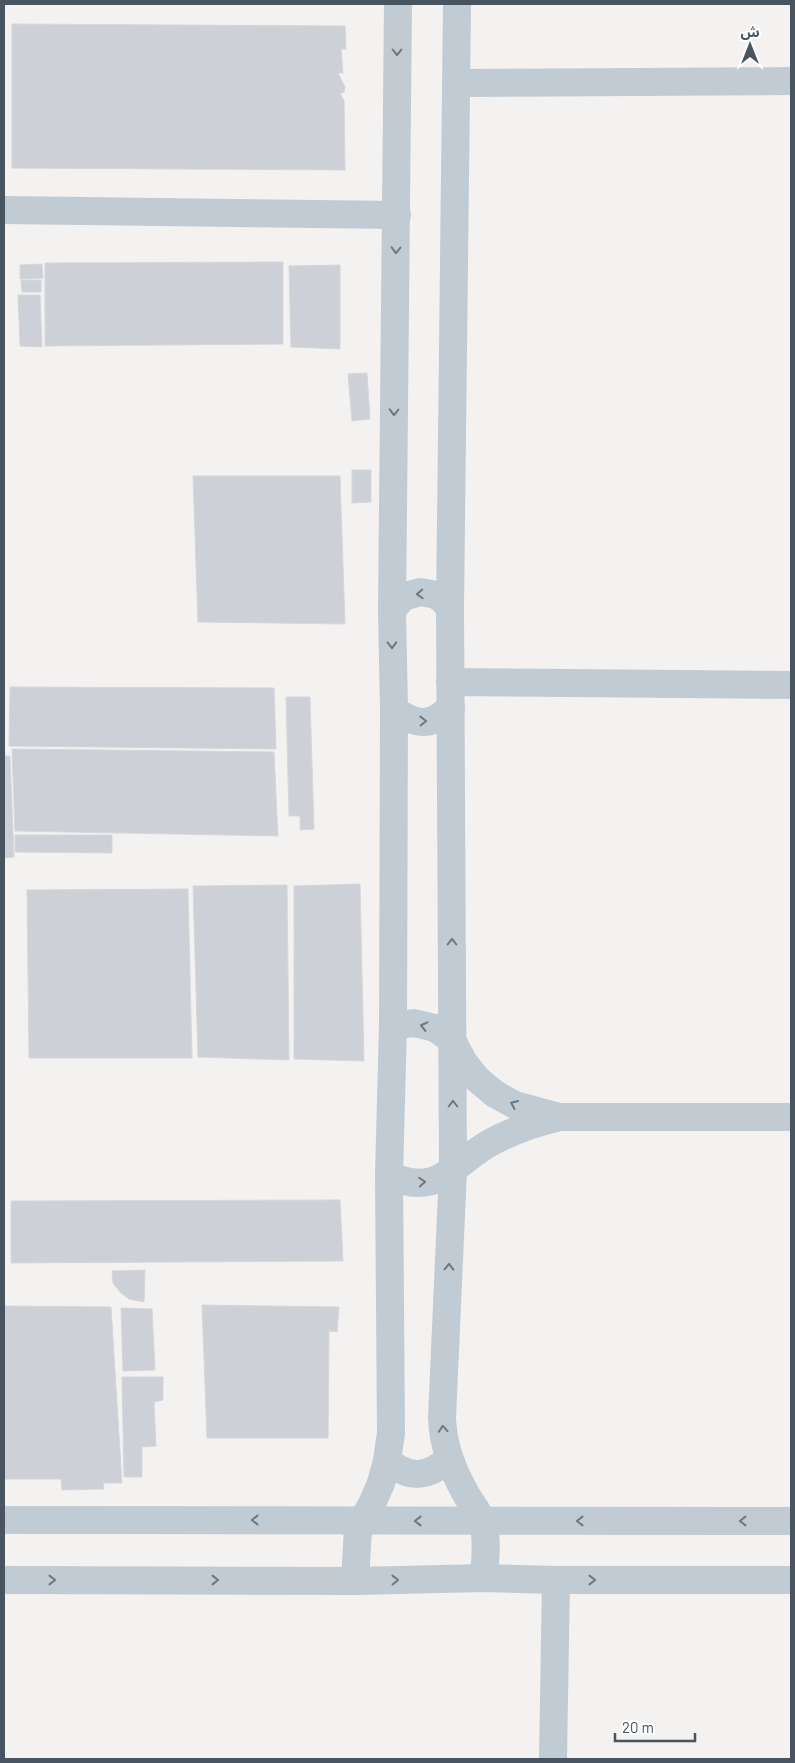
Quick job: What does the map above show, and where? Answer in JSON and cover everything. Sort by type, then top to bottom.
[{"type":"street","points":[[355,1581],[357,1537],[361,1520],[372,1504],[387,1462],[391,1433],[389,1175],[392,1026],[394,710],[392,610],[398,4]]},
{"type":"street","points":[[457,4],[450,607],[453,1170],[442,1418],[448,1459],[482,1521],[485,1537],[484,1578]]},
{"type":"street","points":[[457,83],[791,81]]},
{"type":"street","points":[[4,210],[397,215]]},
{"type":"street","points":[[392,610],[403,596],[420,592],[437,595],[450,607]]},
{"type":"street","points":[[451,695],[791,685]]},
{"type":"street","points":[[394,710],[408,720],[425,722],[441,718],[451,695]]},
{"type":"street","points":[[392,1026],[414,1023],[435,1028],[452,1040],[463,1061],[478,1079],[495,1094],[515,1105],[560,1118]]},
{"type":"street","points":[[389,1175],[401,1181],[415,1183],[442,1178],[480,1150],[503,1136],[541,1122],[560,1118],[791,1118]]},
{"type":"street","points":[[387,1462],[398,1470],[412,1474],[425,1473],[438,1468],[448,1459]]},
{"type":"street","points":[[4,1520],[791,1522]]},
{"type":"street","points":[[4,1580],[355,1581],[484,1578],[556,1580],[791,1580]]},
{"type":"street","points":[[553,1759],[556,1580]]},
{"type":"building","points":[[12,24],[345,26],[346,49],[341,49],[343,73],[338,73],[345,87],[344,92],[340,94],[344,100],[345,170],[12,168]]},
{"type":"building","points":[[283,262],[283,344],[45,346],[45,263]]},
{"type":"building","points":[[42,264],[43,278],[20,279],[20,265]]},
{"type":"building","points":[[340,265],[340,349],[291,347],[289,266]]},
{"type":"building","points":[[21,280],[41,280],[41,292],[22,292]]},
{"type":"building","points":[[18,295],[40,295],[42,347],[20,346]]},
{"type":"building","points":[[367,373],[370,419],[352,421],[348,374]]},
{"type":"building","points":[[352,470],[371,470],[371,502],[352,503]]},
{"type":"building","points":[[193,476],[340,476],[345,624],[198,622]]},
{"type":"building","points":[[10,687],[274,688],[276,749],[9,746]]},
{"type":"building","points":[[286,697],[310,697],[314,829],[300,830],[300,816],[289,816]]},
{"type":"building","points":[[12,749],[274,752],[278,836],[15,831]]},
{"type":"building","points":[[4,756],[10,756],[14,857],[4,858]]},
{"type":"building","points":[[15,835],[112,835],[112,853],[15,852]]},
{"type":"building","points":[[360,884],[364,1061],[294,1059],[294,886]]},
{"type":"building","points":[[287,885],[289,1060],[198,1057],[193,886]]},
{"type":"building","points":[[188,889],[192,1058],[29,1058],[27,890]]},
{"type":"building","points":[[340,1200],[343,1261],[11,1263],[11,1201]]},
{"type":"building","points":[[145,1270],[144,1302],[129,1299],[113,1283],[112,1271]]},
{"type":"building","points":[[202,1305],[339,1307],[337,1332],[329,1331],[328,1438],[207,1438]]},
{"type":"building","points":[[4,1306],[111,1307],[122,1483],[103,1483],[104,1489],[62,1490],[61,1479],[4,1479]]},
{"type":"building","points":[[121,1308],[152,1309],[155,1370],[123,1371]]},
{"type":"building","points":[[122,1377],[163,1377],[163,1400],[154,1402],[156,1446],[142,1447],[142,1477],[124,1477]]}]
